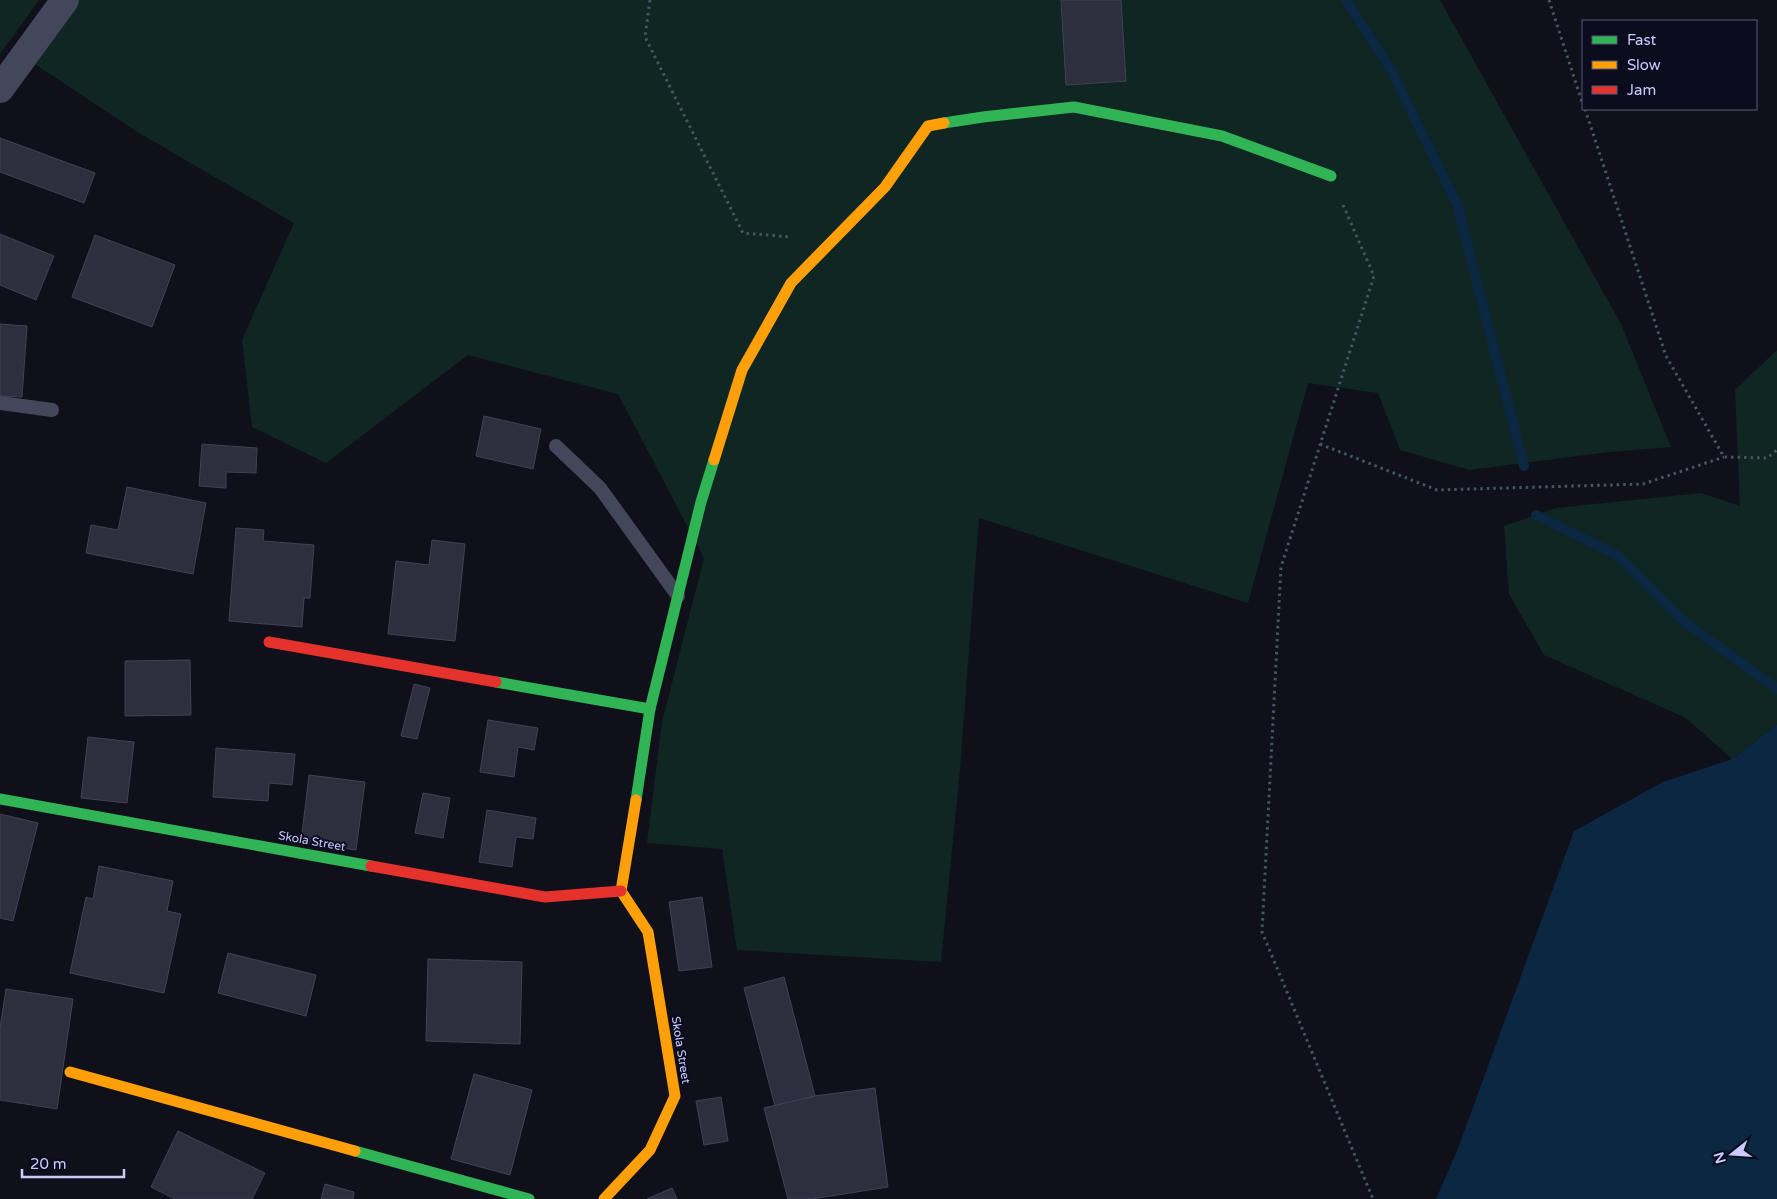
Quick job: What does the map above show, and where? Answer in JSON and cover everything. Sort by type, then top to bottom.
[{"type":"street","points":[[0,89],[65,0]]},
{"type":"street","points":[[621,891],[650,709],[701,502],[742,370],[791,283],[885,187],[928,126],[983,117],[1074,107],[1222,136],[1331,176]]},
{"type":"street","points":[[269,642],[650,709]]},
{"type":"street","name":"Skola Street","points":[[0,799],[545,897],[621,891],[648,932],[675,1096],[650,1150],[604,1199]]},
{"type":"street","points":[[70,1072],[529,1199]]},
{"type":"lane","points":[[0,403],[52,410]]},
{"type":"lane","points":[[556,446],[600,488],[678,596]]},
{"type":"path","points":[[650,0],[645,38],[743,233],[833,240]]},
{"type":"path","points":[[1549,0],[1582,102]]},
{"type":"path","points":[[1584,110],[1666,356],[1724,457]]},
{"type":"path","points":[[1331,176],[1374,276],[1282,568],[1262,932],[1373,1199]]},
{"type":"path","points":[[1320,444],[1436,490],[1642,484],[1724,457],[1767,458],[1777,450]]},
{"type":"green space","points":[[39,0],[0,54],[0,1]]},
{"type":"green space","points":[[78,0],[1440,0],[1621,324],[1671,447],[1609,452],[1469,470],[1400,450],[1378,393],[1308,383],[1248,603],[979,518],[960,769],[941,962],[737,950],[722,849],[647,843],[662,722],[704,558],[618,394],[468,355],[326,463],[252,427],[242,340],[294,223],[139,133],[30,61]]},
{"type":"green space","points":[[1777,350],[1777,724],[1732,759],[1686,718],[1544,655],[1509,594],[1504,526],[1556,508],[1701,493],[1740,506],[1735,390]]},
{"type":"water","points":[[1777,724],[1777,1199],[1436,1199],[1457,1151],[1574,831],[1663,782],[1732,759]]},
{"type":"building","points":[[1061,0],[1121,0],[1126,81],[1066,85]]},
{"type":"building","points":[[0,138],[95,173],[84,203],[0,172]]},
{"type":"building","points":[[0,234],[54,256],[36,300],[0,285]]},
{"type":"building","points":[[95,235],[175,265],[152,327],[72,297]]},
{"type":"building","points":[[0,324],[27,326],[22,397],[0,396]]},
{"type":"building","points":[[484,416],[541,429],[533,469],[476,456]]},
{"type":"building","points":[[202,444],[257,448],[256,473],[226,472],[226,488],[199,486]]},
{"type":"building","points":[[127,487],[206,503],[193,574],[86,553],[91,525],[118,530]]},
{"type":"building","points":[[236,528],[264,530],[263,541],[314,545],[310,598],[304,598],[302,627],[229,621]]},
{"type":"building","points":[[432,540],[465,544],[455,641],[388,634],[396,561],[429,565]]},
{"type":"building","points":[[190,660],[191,715],[125,716],[125,661]]},
{"type":"building","points":[[414,684],[430,688],[417,739],[401,736]]},
{"type":"building","points":[[488,720],[538,728],[534,750],[518,747],[514,777],[480,772]]},
{"type":"building","points":[[88,737],[134,742],[127,803],[81,798]]},
{"type":"building","points":[[216,748],[295,754],[292,785],[269,783],[268,801],[213,797]]},
{"type":"building","points":[[309,775],[365,782],[356,850],[301,842]]},
{"type":"building","points":[[423,793],[450,798],[443,838],[415,833]]},
{"type":"building","points":[[487,810],[536,818],[533,839],[516,837],[512,867],[479,862]]},
{"type":"building","points":[[0,814],[38,823],[13,921],[0,918]]},
{"type":"building","points":[[99,866],[173,881],[167,911],[181,914],[164,993],[70,973],[86,897],[93,899]]},
{"type":"building","points":[[702,897],[712,967],[679,971],[669,902]]},
{"type":"building","points":[[228,953],[316,975],[306,1016],[218,993]]},
{"type":"building","points":[[428,959],[522,962],[520,1044],[426,1041]]},
{"type":"building","points":[[784,977],[815,1096],[775,1106],[744,988]]},
{"type":"building","points":[[6,989],[73,999],[57,1109],[0,1100],[0,1028]]},
{"type":"building","points":[[474,1074],[532,1090],[510,1175],[451,1159]]},
{"type":"building","points":[[875,1088],[888,1187],[812,1199],[788,1199],[764,1108],[815,1096]]},
{"type":"building","points":[[721,1097],[728,1141],[704,1145],[696,1101]]},
{"type":"building","points":[[178,1131],[265,1173],[252,1199],[175,1199],[151,1187]]},
{"type":"building","points":[[325,1184],[354,1192],[353,1199],[321,1199]]},
{"type":"building","points":[[672,1188],[677,1199],[647,1199]]},
{"type":"waterway","points":[[1346,0],[1391,70],[1457,204],[1524,466]]},
{"type":"waterway","points":[[1536,515],[1617,555],[1681,619],[1777,689]]},
{"type":"traffic: fast","points":[[944,123],[1074,107],[1222,136],[1331,176]]},
{"type":"traffic: fast","points":[[636,800],[650,709],[701,502],[714,460]]},
{"type":"traffic: fast","points":[[496,682],[650,709]]},
{"type":"traffic: fast","points":[[0,799],[371,866]]},
{"type":"traffic: fast","points":[[355,1151],[529,1199]]},
{"type":"traffic: slow","points":[[714,460],[742,370],[791,283],[885,187],[928,126],[944,123]]},
{"type":"traffic: slow","points":[[604,1199],[650,1150],[675,1096],[648,932],[621,891],[636,800]]},
{"type":"traffic: slow","points":[[70,1072],[355,1151]]},
{"type":"traffic: jam","points":[[269,642],[496,682]]},
{"type":"traffic: jam","points":[[371,866],[545,897],[621,891]]}]
